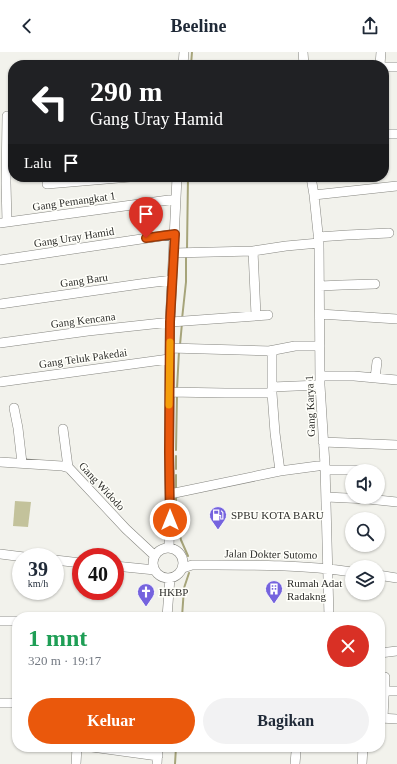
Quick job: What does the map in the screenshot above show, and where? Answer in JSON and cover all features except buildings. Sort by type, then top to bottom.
[{"type":"street","points":[[4,222],[3,152],[7,116]]},
{"type":"street","points":[[47,184],[71,182]]},
{"type":"street","points":[[170,546],[169,359],[177,182]]},
{"type":"street","name":"Gang Karya 1","points":[[312,182],[319,240],[320,381],[325,467],[328,612]]},
{"type":"street","points":[[314,195],[397,186]]},
{"type":"street","name":"Gang Pemangkat 1","points":[[4,222],[176,199]]},
{"type":"street","points":[[174,253],[253,251],[347,234],[389,233]]},
{"type":"street","name":"Gang Uray Hamid","points":[[0,260],[175,234]]},
{"type":"street","points":[[253,251],[256,315]]},
{"type":"street","name":"Gang Baru","points":[[0,304],[172,280]]},
{"type":"street","points":[[320,286],[375,284]]},
{"type":"street","points":[[320,314],[397,319]]},
{"type":"street","name":"Gang Kencana","points":[[0,344],[170,322],[268,315]]},
{"type":"street","points":[[170,348],[269,351],[295,346],[320,346]]},
{"type":"street","points":[[269,351],[272,355],[272,390],[275,433],[280,471]]},
{"type":"street","name":"Gang Teluk Pakedai","points":[[0,382],[169,359]]},
{"type":"street","points":[[375,378],[377,362]]},
{"type":"street","points":[[169,392],[225,393],[272,390],[354,376],[397,380]]},
{"type":"street","points":[[14,408],[22,463]]},
{"type":"street","points":[[63,429],[68,467]]},
{"type":"street","points":[[323,442],[397,445]]},
{"type":"street","name":"Gang Widodo","points":[[0,462],[68,467],[126,529],[153,561]]},
{"type":"street","points":[[170,494],[280,471],[325,467],[345,469]]},
{"type":"street","points":[[326,497],[397,502]]},
{"type":"street","points":[[124,565],[153,561],[162,549],[170,546]]},
{"type":"street","points":[[169,580],[176,576],[185,565],[180,553],[170,546]]},
{"type":"street","points":[[0,554],[12,556]]},
{"type":"street","points":[[153,561],[162,576],[169,580]]},
{"type":"street","name":"Jalan Dokter Sutomo","points":[[185,565],[276,566],[327,568],[345,571]]},
{"type":"street","points":[[385,576],[397,578]]},
{"type":"street","points":[[167,612],[169,580]]},
{"type":"street","points":[[0,621],[12,621]]},
{"type":"street","points":[[385,652],[397,651]]},
{"type":"street","points":[[385,691],[397,691]]},
{"type":"street","points":[[0,703],[12,703]]},
{"type":"street","points":[[385,718],[397,719]]},
{"type":"street","points":[[76,752],[76,764]]},
{"type":"street","points":[[129,752],[158,756]]},
{"type":"street","points":[[295,764],[296,752]]},
{"type":"street","points":[[362,764],[363,752]]},
{"type":"green space","points":[[15,501],[31,502],[28,527],[13,526]]},
{"type":"waterway","points":[[191,60],[192,52]]},
{"type":"waterway","points":[[187,249],[188,182]]},
{"type":"waterway","points":[[182,319],[186,282],[186,255]]},
{"type":"waterway","points":[[180,345],[182,323]]},
{"type":"waterway","points":[[177,389],[179,351]]},
{"type":"waterway","points":[[176,450],[177,395]]},
{"type":"waterway","points":[[176,456],[176,469]]},
{"type":"waterway","points":[[176,475],[176,491]]},
{"type":"waterway","points":[[176,495],[176,516],[181,540],[188,556]]},
{"type":"waterway","points":[[182,612],[184,588],[189,573]]},
{"type":"waterway","points":[[175,764],[176,752]]},
{"type":"slow traffic","points":[[169,405],[170,342]]},
{"type":"place","name":"SPBU KOTA BARU","points":[[218,530]]},
{"type":"place","name":"Rumah Adat Radakng","points":[[274,604]]},
{"type":"place","name":"HKBP","points":[[146,607]]},
{"type":"route","points":[[146,238],[175,234],[170,322],[170,520]]}]
